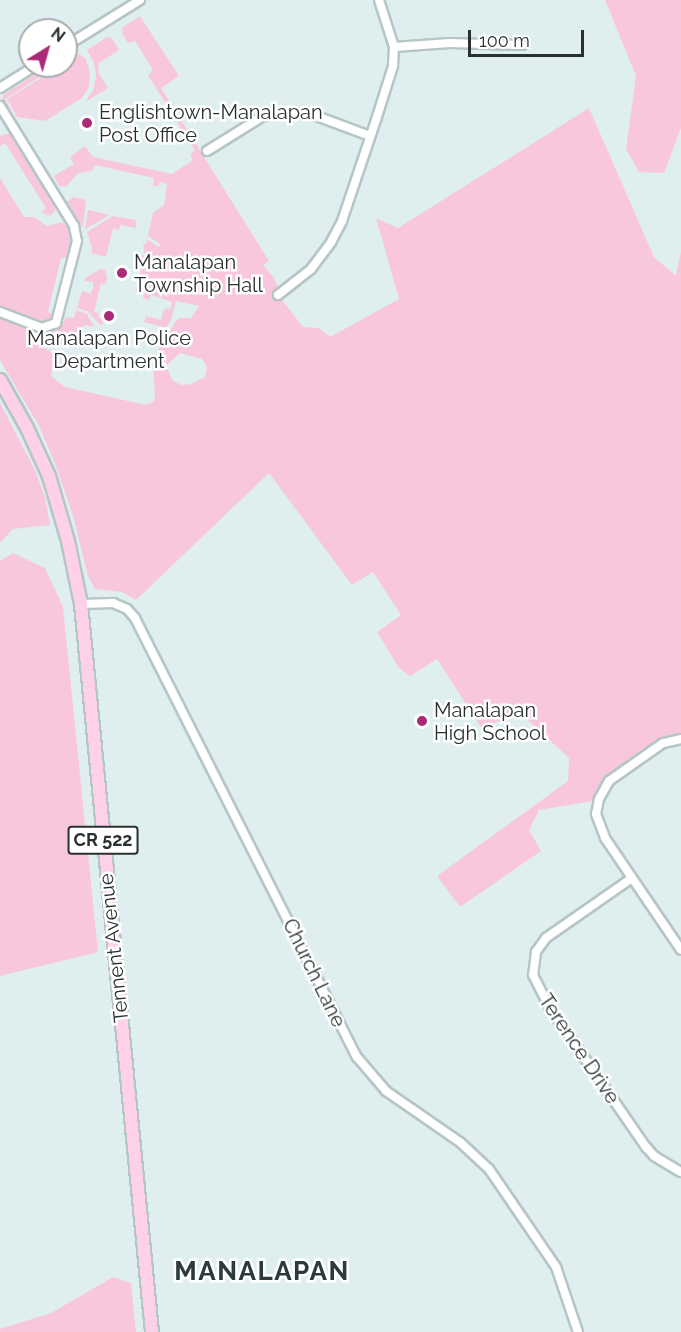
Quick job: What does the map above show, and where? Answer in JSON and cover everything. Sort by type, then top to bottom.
[{"type":"main road","name":"Tennent Avenue","points":[[0,380],[27,428],[49,476],[68,541],[81,604],[152,1332]]},
{"type":"street","points":[[78,39],[140,0]]},
{"type":"street","points":[[278,295],[311,269],[331,242],[342,221],[393,66],[394,47],[379,0]]},
{"type":"street","points":[[394,47],[450,43],[522,45]]},
{"type":"street","points":[[0,88],[18,77]]},
{"type":"street","points":[[0,106],[74,226],[77,241],[56,323],[42,328],[0,312]]},
{"type":"street","points":[[207,151],[263,116],[277,113],[311,114],[370,136]]},
{"type":"street","name":"Church Lane","points":[[81,604],[113,603],[127,609],[135,618],[357,1058],[379,1085],[461,1143],[489,1169],[556,1267],[578,1332]]},
{"type":"street","points":[[681,739],[663,743],[609,781],[598,799],[596,814],[601,833],[681,950]]},
{"type":"street","name":"Terence Drive","points":[[632,878],[546,938],[536,952],[533,975],[548,1005],[646,1147],[654,1156],[681,1172]]},
{"type":"shaded area","points":[[605,0],[681,0],[681,128],[664,173],[639,172],[626,149],[636,76]]},
{"type":"shaded area","name":"Manalapan High School","points":[[140,16],[179,76],[161,88],[269,261],[263,265],[274,278],[283,301],[303,327],[319,328],[330,337],[399,299],[376,218],[398,228],[589,108],[654,257],[676,276],[681,252],[681,740],[663,744],[592,801],[539,810],[529,830],[541,851],[460,907],[437,876],[568,781],[569,758],[519,712],[482,729],[437,659],[410,676],[399,668],[377,632],[401,615],[373,572],[352,585],[269,473],[136,600],[122,592],[95,589],[88,576],[73,516],[56,466],[39,426],[0,360],[0,317],[33,330],[36,339],[55,356],[51,376],[65,387],[146,405],[154,401],[153,367],[157,352],[176,321],[180,318],[191,318],[199,306],[176,301],[171,320],[163,331],[163,327],[144,322],[146,316],[161,320],[166,308],[171,309],[172,302],[151,295],[149,300],[143,298],[144,293],[136,291],[141,269],[133,267],[135,258],[145,255],[143,243],[146,244],[147,239],[159,247],[161,245],[148,236],[153,213],[164,205],[167,184],[160,182],[158,187],[153,185],[154,178],[95,165],[92,171],[78,173],[66,187],[59,186],[54,176],[74,164],[70,157],[85,146],[93,157],[172,174],[193,160],[190,154],[195,151],[148,75],[153,70],[135,41],[128,43],[122,28]],"holes":[[[180,353],[202,359],[207,367],[205,377],[191,384],[182,385],[173,381],[166,366]]]},
{"type":"shaded area","points":[[107,37],[112,38],[119,50],[99,63],[98,72],[108,88],[85,102],[93,90],[96,76],[94,63],[87,50]]},
{"type":"shaded area","points":[[78,55],[86,59],[90,73],[89,87],[82,98],[45,121],[17,117],[7,99],[41,78],[78,78]]},
{"type":"shaded area","points":[[29,78],[38,78],[5,99],[14,116],[2,100],[3,95]]},
{"type":"shaded area","points":[[10,133],[55,204],[55,211],[50,216],[41,212],[46,208],[5,143],[0,146],[0,136]]},
{"type":"shaded area","points":[[0,178],[24,217],[34,217],[47,226],[62,222],[69,228],[71,241],[68,257],[61,258],[48,312],[55,315],[48,323],[0,309]]},
{"type":"shaded area","points":[[73,197],[86,200],[83,228],[67,202]]},
{"type":"shaded area","points":[[88,210],[110,215],[85,229]]},
{"type":"shaded area","points":[[113,216],[136,220],[136,228],[120,225],[119,230],[113,228],[106,257],[91,253],[92,248],[87,232]]},
{"type":"shaded area","points":[[100,269],[105,270],[107,279],[105,284],[101,283],[94,312],[99,313],[98,317],[106,319],[101,326],[87,311],[77,308],[82,291],[90,294],[93,288],[93,282],[85,281],[85,278]]},
{"type":"shaded area","points":[[76,310],[87,314],[94,327],[85,325],[72,336],[76,341],[74,344],[63,346],[47,334],[60,327],[66,317],[74,318]]},
{"type":"shaded area","points":[[0,403],[35,470],[45,497],[50,525],[13,529],[0,543]]},
{"type":"shaded area","points":[[13,553],[45,568],[63,607],[98,952],[0,976],[0,561]]},
{"type":"shaded area","points":[[113,1277],[131,1283],[136,1332],[0,1332],[0,1329],[51,1313]]},
{"type":"place","name":"Englishtown-Manalapan Post Office","points":[[87,123]]},
{"type":"place","name":"Manalapan Township Hall","points":[[122,273]]},
{"type":"place","name":"Manalapan Police Department","points":[[109,316]]},
{"type":"place","name":"Manalapan High School","points":[[422,721]]},
{"type":"district","name":"MANALAPAN","points":[[262,1272]]}]
